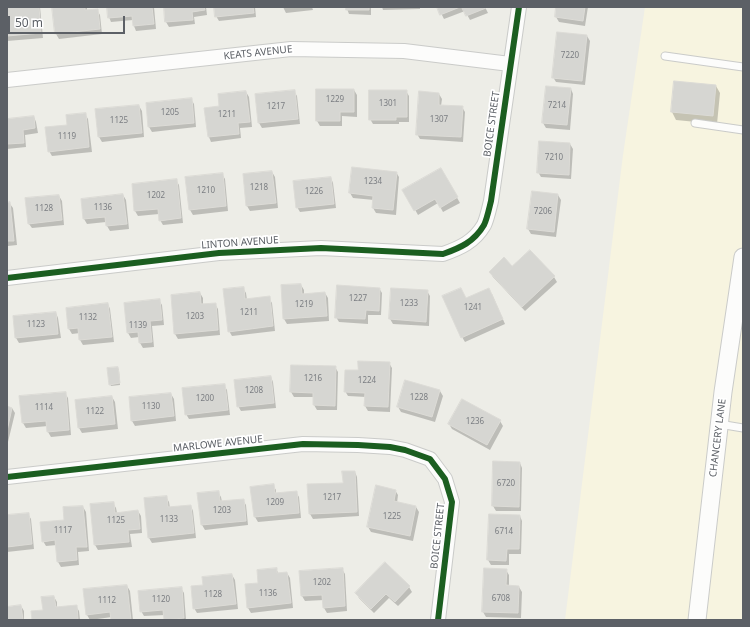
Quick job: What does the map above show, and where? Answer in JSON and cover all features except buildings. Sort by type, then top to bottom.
[{"type":"street","name":"BOICE STREET","points":[[472,240],[484,225],[491,201],[519,7]]},
{"type":"street","name":"KEATS AVENUE","points":[[7,80],[290,49],[404,51],[510,64]]},
{"type":"street","name":"LINTON AVENUE","points":[[7,278],[219,253],[321,248],[443,254],[459,248],[472,240]]},
{"type":"street","name":"CHANCERY LANE","points":[[696,620],[719,424],[739,316],[743,257]]},
{"type":"street","name":"MARLOWE AVENUE","points":[[7,477],[303,444],[390,447],[405,450],[430,459]]},
{"type":"street","name":"BOICE STREET","points":[[430,459],[445,479],[452,502],[438,620]]},
{"type":"lane","points":[[665,56],[743,67]]},
{"type":"lane","points":[[695,123],[743,130]]},
{"type":"lane","points":[[719,424],[743,428]]},
{"type":"shaded area","points":[[645,7],[743,7],[743,620],[565,620],[623,155]]},
{"type":"cycle path","points":[[7,278],[219,253],[321,248],[443,254],[461,247],[476,236],[480,231],[485,223],[489,211],[519,7]]},
{"type":"cycle path","points":[[7,477],[303,444],[358,445],[390,447],[405,450],[430,459],[445,479],[452,502],[438,620]]}]
